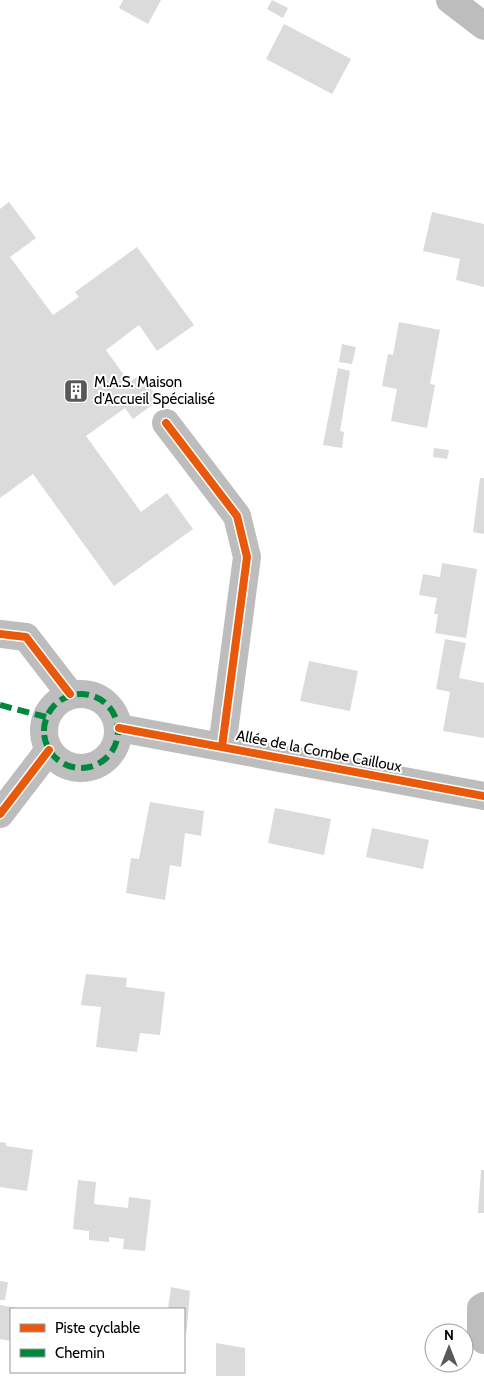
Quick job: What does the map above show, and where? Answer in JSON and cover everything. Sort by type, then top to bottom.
[{"type":"street","points":[[450,0],[484,26]]},
{"type":"street","points":[[166,423],[237,516],[247,557],[222,747]]},
{"type":"street","points":[[0,634],[26,637],[70,694]]},
{"type":"street","points":[[81,693],[102,700],[116,717],[119,728],[118,740],[112,752],[104,761],[92,767],[80,768],[68,766],[57,760],[49,750],[44,734],[46,717],[52,707],[70,694],[81,693]]},
{"type":"street","name":"Allée de la Combe Cailloux","points":[[119,728],[484,796]]},
{"type":"street","points":[[0,814],[49,750]]},
{"type":"street","points":[[484,1306],[482,1308],[482,1337],[484,1340]]},
{"type":"building","points":[[123,0],[161,0],[148,24],[119,8]]},
{"type":"building","points":[[272,0],[288,8],[283,18],[267,9]]},
{"type":"building","points":[[284,24],[351,59],[332,94],[266,59]]},
{"type":"building","name":"M.A.S. Maison d'Accueil Spécialisé","points":[[9,202],[36,238],[10,257],[53,315],[79,297],[75,292],[137,247],[194,325],[157,351],[139,325],[106,350],[129,382],[141,374],[159,400],[133,419],[125,408],[86,436],[141,512],[167,493],[193,529],[114,586],[33,474],[0,498],[0,209]]},
{"type":"building","points":[[432,212],[484,224],[484,287],[456,280],[460,259],[423,251]]},
{"type":"building","points":[[399,322],[440,330],[430,384],[435,385],[427,428],[391,421],[397,389],[382,386],[388,354],[393,355]]},
{"type":"building","points":[[342,344],[356,347],[352,364],[339,362]]},
{"type":"building","points":[[338,368],[350,371],[340,431],[344,432],[342,448],[323,445]]},
{"type":"building","points":[[434,448],[449,450],[447,459],[433,457]]},
{"type":"building","points":[[480,478],[484,478],[484,534],[473,532]]},
{"type":"building","points":[[442,563],[477,569],[466,638],[435,633],[438,614],[434,614],[437,598],[419,595],[423,574],[440,577]]},
{"type":"building","points":[[445,639],[466,643],[459,678],[484,683],[484,738],[443,731],[450,692],[436,689]]},
{"type":"building","points":[[309,661],[358,671],[350,711],[300,701]]},
{"type":"building","points":[[150,802],[204,811],[201,836],[185,833],[181,867],[170,865],[165,900],[126,893],[131,858],[139,859]]},
{"type":"building","points":[[275,808],[331,819],[324,855],[268,843]]},
{"type":"building","points":[[372,828],[429,840],[423,869],[366,857]]},
{"type":"building","points":[[86,974],[127,978],[126,987],[165,992],[160,1035],[140,1033],[137,1052],[96,1047],[101,1007],[81,1005]]},
{"type":"building","points":[[0,1142],[6,1143],[6,1146],[33,1150],[27,1191],[0,1187]]},
{"type":"building","points":[[481,1170],[484,1170],[484,1213],[478,1213]]},
{"type":"building","points":[[78,1180],[96,1182],[94,1204],[128,1208],[129,1197],[151,1200],[145,1251],[123,1249],[124,1239],[109,1237],[109,1242],[89,1240],[89,1231],[73,1229]]},
{"type":"building","points":[[0,1281],[8,1282],[5,1300],[0,1300]]},
{"type":"building","points":[[171,1287],[190,1291],[186,1338],[185,1308],[168,1308]]},
{"type":"building","points":[[0,1305],[17,1308],[10,1308],[10,1341],[0,1339]]},
{"type":"building","points":[[216,1343],[245,1348],[245,1376],[216,1376]]},
{"type":"marked path","points":[[74,694],[88,694],[102,700],[112,710],[118,724],[118,731],[116,745],[102,762],[88,768],[74,768],[60,762],[50,752],[44,738],[44,724],[50,710],[60,700],[74,694]]},
{"type":"marked path","points":[[0,705],[46,717]]},
{"type":"cycle path","points":[[166,423],[237,516],[247,557],[222,747]]},
{"type":"cycle path","points":[[0,634],[26,637],[70,694]]},
{"type":"cycle path","points":[[119,728],[484,796]]},
{"type":"cycle path","points":[[0,814],[49,750]]},
{"type":"place","name":"M.A.S. Maison d'Accueil Spécialisé","points":[[76,391]]}]
